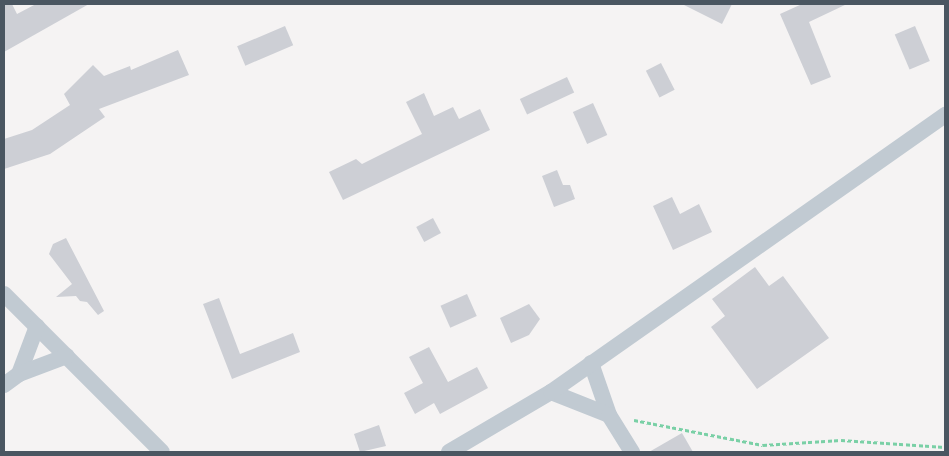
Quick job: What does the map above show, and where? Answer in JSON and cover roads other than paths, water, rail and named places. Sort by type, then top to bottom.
[{"type":"street","points":[[449,452],[551,392],[945,115]]},
{"type":"street","points":[[4,294],[162,452]]},
{"type":"street","points":[[19,374],[37,326]]},
{"type":"street","points":[[4,385],[19,374],[67,356]]},
{"type":"street","points":[[591,363],[609,415],[632,452]]},
{"type":"street","points":[[551,392],[609,415]]}]
